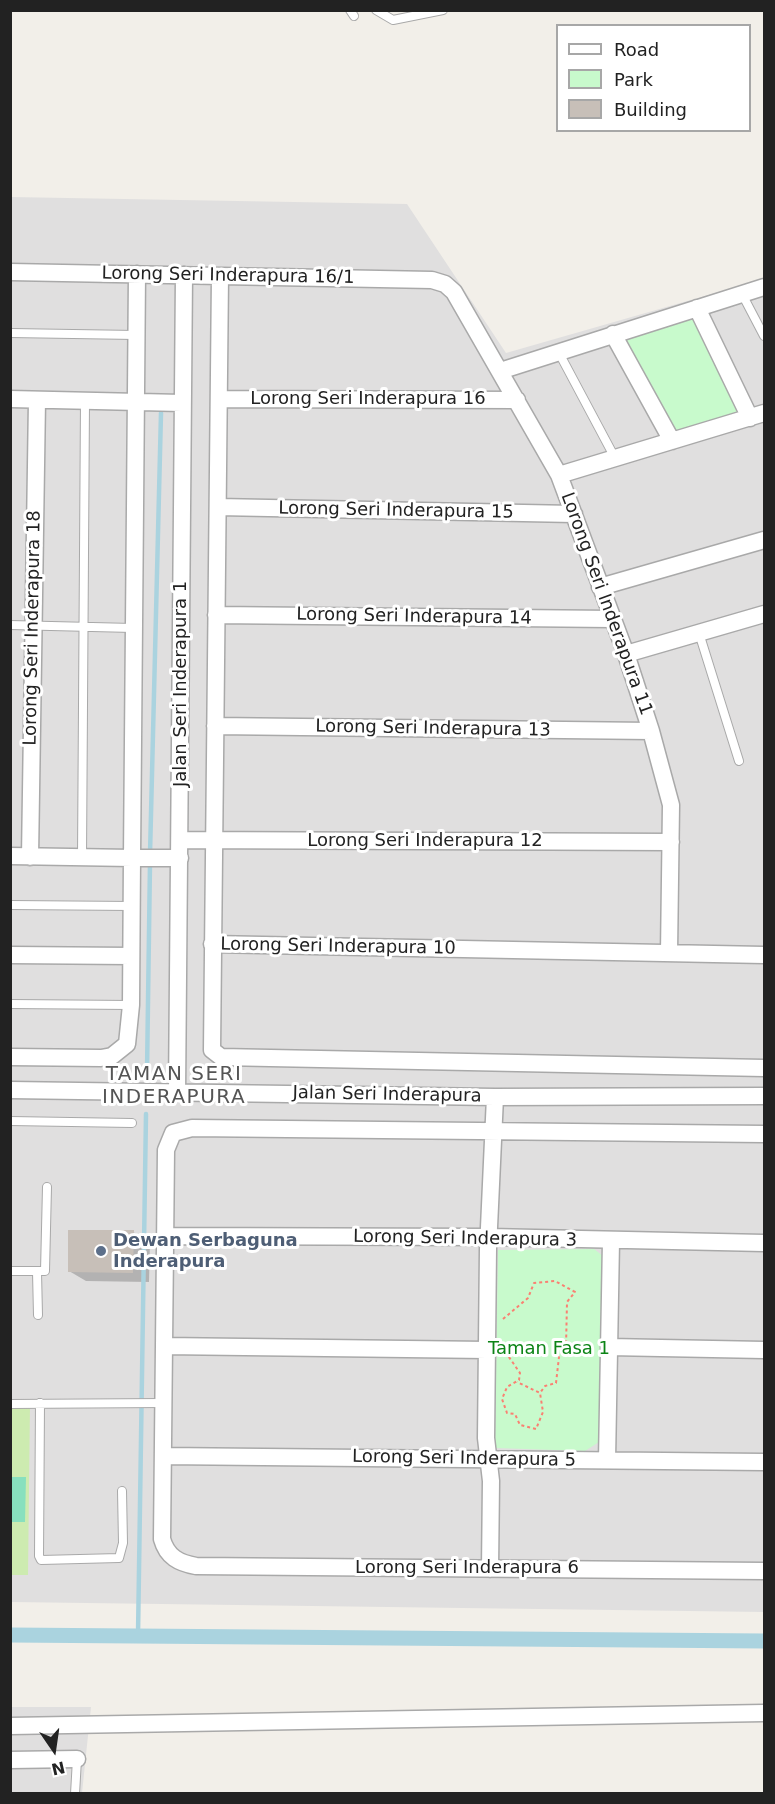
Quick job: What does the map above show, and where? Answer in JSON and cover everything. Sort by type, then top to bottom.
[{"type":"street","name":"Lorong Seri Inderapura 16/1","points":[[10,272],[432,280],[444,284]]},
{"type":"street","points":[[10,1057],[112,1056],[127,1044],[131,1005],[132,906],[138,858],[133,628],[137,274]]},
{"type":"street","name":"Jalan Seri Inderapura 1","points":[[177,1093],[172,858],[180,840],[184,275]]},
{"type":"street","points":[[212,944],[220,276]]},
{"type":"street","name":"Lorong Seri Inderapura 11","points":[[444,284],[454,292],[559,475],[626,654],[668,788],[671,842],[669,953]]},
{"type":"street","points":[[500,371],[765,287]]},
{"type":"street","points":[[559,475],[757,415],[697,308]]},
{"type":"street","points":[[613,334],[672,441]]},
{"type":"street","points":[[10,399],[182,403]]},
{"type":"street","name":"Lorong Seri Inderapura 16","points":[[220,399],[517,400]]},
{"type":"street","name":"Lorong Seri Inderapura 18","points":[[30,857],[37,400]]},
{"type":"street","name":"Lorong Seri Inderapura 15","points":[[218,507],[574,514]]},
{"type":"street","points":[[600,587],[765,540]]},
{"type":"street","points":[[626,654],[765,614]]},
{"type":"street","name":"Lorong Seri Inderapura 14","points":[[216,615],[612,619]]},
{"type":"street","name":"Lorong Seri Inderapura 13","points":[[215,726],[651,731]]},
{"type":"street","name":"Lorong Seri Inderapura 12","points":[[180,840],[671,842]]},
{"type":"street","points":[[10,856],[172,858]]},
{"type":"street","name":"Lorong Seri Inderapura 10","points":[[765,955],[212,944],[210,1046],[214,1053],[221,1057],[765,1068]]},
{"type":"street","points":[[10,955],[131,956]]},
{"type":"street","name":"Jalan Seri Inderapura","points":[[10,1090],[495,1097],[765,1096]]},
{"type":"street","points":[[490,1569],[491,1481],[486,1438],[494,1346],[490,1237],[495,1097]]},
{"type":"street","points":[[163,1456],[159,1403],[164,1346],[166,1150],[173,1133],[181,1129],[765,1134]]},
{"type":"street","name":"Lorong Seri Inderapura 3","points":[[165,1236],[490,1237],[765,1243]]},
{"type":"street","points":[[607,1460],[611,1241]]},
{"type":"street","points":[[164,1346],[494,1346]]},
{"type":"street","points":[[609,1347],[765,1350]]},
{"type":"street","name":"Lorong Seri Inderapura 5","points":[[163,1456],[765,1462]]},
{"type":"street","name":"Lorong Seri Inderapura 6","points":[[163,1456],[162,1539],[164,1549],[183,1564],[196,1566],[765,1571]]},
{"type":"street","points":[[10,1726],[765,1713]]},
{"type":"street","points":[[10,1760],[77,1759]]},
{"type":"lane","points":[[376,10],[393,20],[443,10]]},
{"type":"lane","points":[[742,294],[765,336]]},
{"type":"lane","points":[[10,333],[136,335]]},
{"type":"lane","points":[[558,351],[615,458]]},
{"type":"lane","points":[[82,858],[85,401]]},
{"type":"lane","points":[[10,625],[133,628]]},
{"type":"lane","points":[[699,633],[739,761]]},
{"type":"lane","points":[[10,905],[132,906]]},
{"type":"lane","points":[[10,1004],[131,1005]]},
{"type":"lane","points":[[10,1121],[132,1123]]},
{"type":"lane","points":[[10,1271],[45,1271],[47,1187]]},
{"type":"lane","points":[[37,1272],[38,1316]]},
{"type":"lane","points":[[40,1403],[39,1556],[41,1560],[118,1557],[123,1543],[122,1491]]},
{"type":"lane","points":[[10,1404],[159,1403]]},
{"type":"lane","points":[[75,1794],[77,1759]]},
{"type":"path","points":[[494,1346],[520,1373],[517,1382],[507,1387],[502,1400],[507,1413],[515,1414],[520,1425],[536,1429],[543,1412],[540,1393],[545,1386],[556,1383],[559,1357],[566,1347],[567,1302],[575,1292],[555,1281],[534,1282],[528,1298],[497,1323]]},
{"type":"path","points":[[566,1347],[609,1347]]},
{"type":"path","points":[[517,1382],[540,1393]]},
{"type":"shaded area","points":[[11,197],[407,204],[506,353],[764,279],[764,1612],[11,1602]]},
{"type":"shaded area","points":[[11,1707],[91,1707],[82,1793],[11,1794]]},
{"type":"green space","points":[[697,308],[750,418],[672,441],[613,334]]},
{"type":"green space","name":"Taman Fasa 1","points":[[594,1249],[603,1256],[599,1442],[585,1451],[495,1448],[498,1250]]},
{"type":"green space","points":[[10,1403],[30,1404],[28,1575],[11,1575]]},
{"type":"green space","points":[[11,1477],[26,1477],[25,1522],[11,1522]]},
{"type":"building","name":"Dewan Serbaguna Inderapura","points":[[68,1230],[134,1230],[133,1273],[68,1272]]},
{"type":"waterway","points":[[150,854],[161,413]]},
{"type":"waterway","points":[[147,1072],[150,863]]},
{"type":"waterway","points":[[138,1635],[146,1114]]},
{"type":"waterway","points":[[10,1635],[764,1641]]},
{"type":"place","name":"Dewan Serbaguna Inderapura","points":[[101,1251]]},
{"type":"district","name":"TAMAN SERI INDERAPURA","points":[[174,1086]]}]
